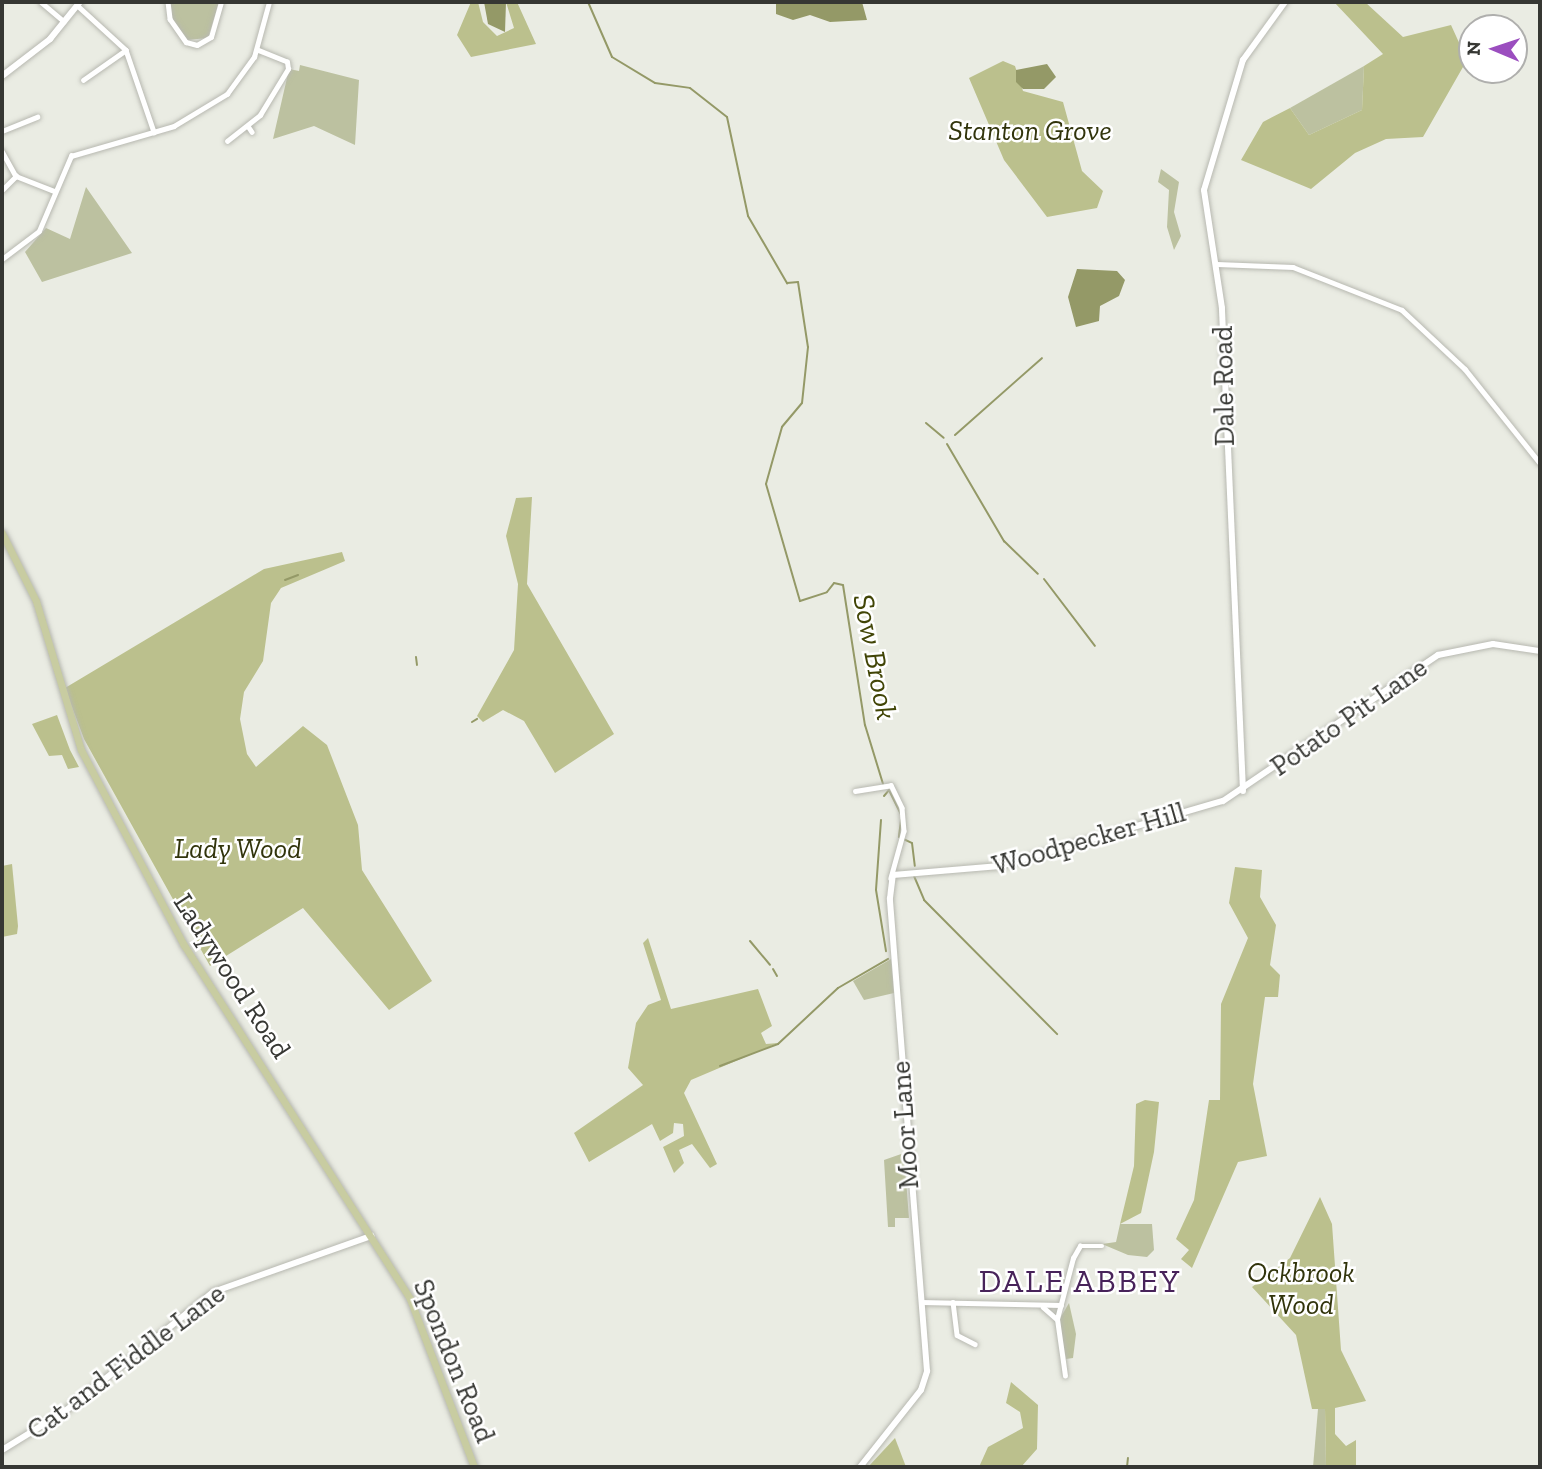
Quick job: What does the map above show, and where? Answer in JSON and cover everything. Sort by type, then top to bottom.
[{"type":"main road","name":"Ladywood Road","points":[[2,533],[36,601],[69,722],[139,864],[371,1236]]},
{"type":"main road","name":"Spondon Road","points":[[371,1236],[421,1323],[474,1467]]},
{"type":"street","points":[[41,2],[65,22]]},
{"type":"street","points":[[168,2],[170,19],[186,42],[197,46],[211,37],[221,2]]},
{"type":"street","points":[[2,258],[39,230],[61,169],[76,153],[154,132],[215,104],[257,50],[269,2]]},
{"type":"street","name":"Dale Road","points":[[1242,791],[1217,264],[1205,210],[1208,173],[1247,52],[1285,2]]},
{"type":"street","points":[[2,76],[65,22],[79,4],[126,50],[154,132]]},
{"type":"street","points":[[83,80],[126,50]]},
{"type":"street","points":[[227,141],[248,127],[268,106],[289,65],[257,50]]},
{"type":"street","points":[[2,131],[37,117]]},
{"type":"street","points":[[248,127],[252,132]]},
{"type":"street","points":[[2,151],[16,176],[54,191]]},
{"type":"street","points":[[2,190],[16,176]]},
{"type":"street","points":[[1217,264],[1293,267],[1402,310],[1465,369],[1540,463]]},
{"type":"street","name":"Potato Pit Lane","points":[[1242,791],[1438,655],[1493,643],[1540,651]]},
{"type":"street","points":[[855,791],[891,785],[902,808],[904,831],[891,878]]},
{"type":"street","name":"Woodpecker Hill","points":[[891,878],[1000,866],[1242,791]]},
{"type":"street","name":"Moor Lane","points":[[860,1467],[921,1390],[927,1371],[891,878]]},
{"type":"street","name":"Cat and Fiddle Lane","points":[[2,1450],[64,1412],[213,1292],[371,1236]]},
{"type":"street","points":[[1065,1376],[1057,1319],[1076,1251],[1101,1246]]},
{"type":"street","points":[[921,1302],[1043,1307],[1062,1305]]},
{"type":"street","points":[[953,1302],[957,1335],[975,1344]]},
{"type":"street","points":[[1043,1307],[1057,1319]]},
{"type":"shaded area","points":[[170,2],[219,2],[208,38],[187,40],[171,19]]},
{"type":"shaded area","points":[[484,2],[506,2],[505,32],[488,24]]},
{"type":"shaded area","points":[[776,2],[862,2],[867,20],[830,22],[810,15],[793,20],[776,14]]},
{"type":"shaded area","points":[[1047,64],[1056,77],[1044,89],[1023,89],[1016,82],[1016,70]]},
{"type":"shaded area","points":[[300,65],[359,80],[355,145],[314,126],[273,139],[289,69],[299,71]]},
{"type":"shaded area","points":[[1364,66],[1362,110],[1309,135],[1290,108]]},
{"type":"shaded area","points":[[1161,169],[1179,182],[1174,212],[1181,236],[1174,250],[1167,227],[1169,190],[1158,182]]},
{"type":"shaded area","points":[[86,187],[132,253],[42,282],[25,252],[46,228],[70,239]]},
{"type":"shaded area","points":[[1077,269],[1117,271],[1125,280],[1119,296],[1100,306],[1099,321],[1076,327],[1068,297]]},
{"type":"shaded area","points":[[891,959],[894,993],[864,1000],[853,981]]},
{"type":"shaded area","points":[[904,1153],[909,1218],[895,1218],[895,1227],[888,1227],[884,1160]]},
{"type":"shaded area","points":[[1120,1224],[1152,1224],[1154,1250],[1147,1257],[1128,1255],[1102,1244],[1116,1242]]},
{"type":"shaded area","points":[[1069,1303],[1076,1334],[1073,1358],[1066,1359],[1059,1320]]},
{"type":"shaded area","points":[[1325,1408],[1326,1467],[1313,1467],[1318,1409]]},
{"type":"green space","points":[[471,2],[478,2],[483,22],[497,36],[514,28],[506,2],[517,2],[536,44],[471,57],[457,35]]},
{"type":"green space","points":[[1334,2],[1365,2],[1403,37],[1451,25],[1458,40],[1458,76],[1423,137],[1386,139],[1355,153],[1311,189],[1241,160],[1263,122],[1290,108],[1309,135],[1362,110],[1364,66],[1383,54]]},
{"type":"green space","name":"Stanton Grove","points":[[1003,61],[1015,66],[1023,91],[1063,102],[1082,171],[1103,191],[1097,208],[1047,217],[1004,160],[969,78]]},
{"type":"green space","points":[[532,497],[527,584],[614,734],[555,773],[524,721],[503,710],[483,722],[477,716],[514,650],[518,584],[506,536],[516,498]]},
{"type":"green space","name":"Lady Wood","points":[[342,552],[345,561],[281,588],[271,603],[263,661],[244,692],[240,719],[247,754],[256,767],[303,726],[327,745],[358,825],[362,870],[432,981],[389,1010],[303,908],[210,966],[84,739],[65,688],[264,569]]},
{"type":"green space","points":[[57,715],[79,767],[68,769],[62,755],[49,756],[32,724]]},
{"type":"green space","points":[[12,864],[17,934],[2,937],[2,866]]},
{"type":"green space","points":[[1235,867],[1262,870],[1260,897],[1276,925],[1270,965],[1280,975],[1278,997],[1265,997],[1253,1084],[1267,1156],[1238,1162],[1192,1268],[1181,1259],[1189,1250],[1176,1239],[1194,1200],[1209,1100],[1220,1100],[1221,1004],[1248,938],[1229,903]]},
{"type":"green space","points":[[648,938],[671,1009],[758,989],[772,1026],[761,1033],[766,1044],[778,1043],[691,1080],[684,1093],[717,1164],[710,1168],[692,1144],[679,1150],[684,1163],[674,1173],[663,1147],[684,1136],[683,1124],[674,1123],[673,1133],[660,1141],[652,1124],[589,1162],[574,1133],[643,1085],[628,1068],[636,1023],[648,1005],[661,1000],[643,943]]},
{"type":"green space","points":[[1145,1100],[1159,1102],[1154,1152],[1141,1213],[1120,1224],[1134,1166],[1136,1104]]},
{"type":"green space","name":"Ockbrook Wood","points":[[1320,1197],[1332,1224],[1341,1350],[1366,1401],[1335,1408],[1335,1434],[1346,1446],[1356,1440],[1356,1467],[1326,1467],[1325,1409],[1312,1409],[1296,1335],[1252,1287],[1290,1258]]},
{"type":"green space","points":[[1011,1382],[1038,1405],[1037,1449],[1021,1467],[979,1467],[988,1447],[1023,1428],[1020,1412],[1006,1403]]},
{"type":"green space","points":[[895,1438],[906,1467],[868,1467]]},
{"type":"waterway","name":"Sow Brook","points":[[588,2],[612,57],[655,83],[690,88],[727,117],[748,216],[787,283],[798,282],[808,347],[802,403],[782,427],[766,484],[800,601],[827,592],[834,583],[843,585],[865,725],[883,784]]},
{"type":"waterway","points":[[955,435],[1042,358]]},
{"type":"waterway","points":[[926,423],[944,438]]},
{"type":"waterway","points":[[947,444],[1004,541],[1038,574]]},
{"type":"waterway","points":[[285,580],[298,575]]},
{"type":"waterway","points":[[1044,579],[1095,646]]},
{"type":"waterway","points":[[416,657],[417,665]]},
{"type":"waterway","points":[[472,722],[477,719]]},
{"type":"waterway","name":"Sow Brook","points":[[884,796],[889,790],[901,815]]},
{"type":"waterway","points":[[881,820],[876,890],[886,951]]},
{"type":"waterway","name":"Sow Brook","points":[[901,820],[899,837],[912,843],[915,866]]},
{"type":"waterway","name":"Sow Brook","points":[[914,876],[924,900],[1057,1034]]},
{"type":"waterway","points":[[750,941],[770,965]]},
{"type":"waterway","points":[[720,1066],[778,1044],[838,988],[888,959]]},
{"type":"waterway","points":[[773,969],[777,976]]},
{"type":"waterway","points":[[1127,1467],[1128,1458]]},
{"type":"district","name":"DALE ABBEY","points":[[1080,1281]]}]
